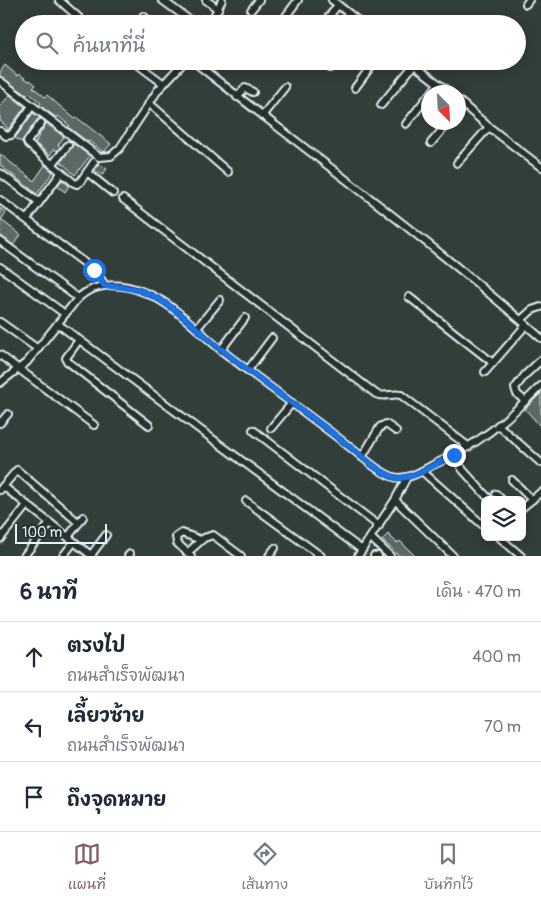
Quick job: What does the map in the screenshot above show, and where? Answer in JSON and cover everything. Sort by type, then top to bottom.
[{"type":"street","points":[[59,0],[76,15]]},
{"type":"street","points":[[162,0],[183,15]]},
{"type":"street","points":[[206,0],[218,9]]},
{"type":"street","points":[[215,15],[222,0]]},
{"type":"street","points":[[250,10],[259,0]]},
{"type":"street","points":[[287,15],[298,0]]},
{"type":"street","points":[[332,0],[351,15]]},
{"type":"street","points":[[330,15],[338,5]]},
{"type":"street","points":[[146,70],[164,84]]},
{"type":"street","points":[[0,81],[99,157],[107,157],[120,148],[149,104],[177,70]]},
{"type":"street","points":[[204,70],[427,243],[541,338]]},
{"type":"street","points":[[355,88],[368,70]]},
{"type":"street","points":[[381,105],[407,70]]},
{"type":"street","points":[[421,70],[438,84]]},
{"type":"street","points":[[262,116],[284,86]]},
{"type":"street","points":[[238,97],[245,88],[253,92]]},
{"type":"street","points":[[149,104],[228,172]]},
{"type":"street","points":[[406,124],[421,105]]},
{"type":"street","points":[[0,132],[6,136],[11,135],[32,106]]},
{"type":"street","points":[[466,106],[489,127],[541,167]]},
{"type":"street","points":[[41,123],[28,144],[61,173],[77,184],[94,162]]},
{"type":"street","points":[[457,163],[489,127]]},
{"type":"street","points":[[431,143],[442,130]]},
{"type":"street","points":[[52,165],[68,144]]},
{"type":"street","points":[[87,172],[113,193]]},
{"type":"street","points":[[0,173],[39,202]]},
{"type":"street","points":[[27,220],[61,173]]},
{"type":"street","points":[[124,199],[376,394],[381,397],[401,395],[469,447]]},
{"type":"street","points":[[0,200],[94,270],[105,286]]},
{"type":"street","points":[[0,241],[78,298]]},
{"type":"street","points":[[0,268],[65,314]]},
{"type":"street","points":[[0,383],[27,362],[86,290],[96,286],[119,286],[156,297],[197,328],[221,350],[362,457],[391,476],[399,478],[422,470],[469,447],[498,425],[541,387]]},
{"type":"street","points":[[409,298],[493,363]]},
{"type":"street","points":[[197,328],[220,300]]},
{"type":"street","points":[[485,372],[532,310],[541,307]]},
{"type":"street","points":[[221,350],[245,318]]},
{"type":"street","points":[[0,322],[38,349]]},
{"type":"street","points":[[58,324],[360,553],[395,500],[407,476]]},
{"type":"street","points":[[248,370],[272,338]]},
{"type":"street","points":[[79,340],[66,358],[69,365],[149,425]]},
{"type":"street","points":[[0,355],[94,425]]},
{"type":"street","points":[[525,401],[517,394],[514,388],[541,360]]},
{"type":"street","points":[[271,428],[292,402]]},
{"type":"street","points":[[0,423],[8,414]]},
{"type":"street","points":[[362,457],[380,427],[386,424],[396,431]]},
{"type":"street","points":[[498,425],[541,463]]},
{"type":"street","points":[[253,430],[379,526]]},
{"type":"street","points":[[454,455],[463,470],[486,496]]},
{"type":"street","points":[[68,537],[81,520],[17,470],[2,488],[74,542],[92,555],[106,535]]},
{"type":"street","points":[[422,470],[481,523]]},
{"type":"street","points":[[512,480],[532,500]]},
{"type":"street","points":[[526,505],[541,492]]},
{"type":"street","points":[[395,500],[453,556]]},
{"type":"street","points":[[246,501],[321,556]]},
{"type":"street","points":[[0,539],[27,505]]},
{"type":"street","points":[[24,556],[50,523]]},
{"type":"street","points":[[201,540],[188,534],[178,534],[176,537],[177,543],[189,554],[201,540],[213,535],[241,556]]},
{"type":"street","points":[[371,538],[390,556]]},
{"type":"street","points":[[504,541],[521,556]]},
{"type":"street","points":[[63,556],[74,542]]},
{"type":"street","points":[[269,556],[275,548]]},
{"type":"building","points":[[5,65],[18,76],[19,74],[30,80],[36,85],[33,87],[45,97],[47,95],[75,119],[76,117],[111,144],[103,152],[88,142],[68,127],[70,126],[58,116],[57,118],[39,105],[41,103],[29,93],[27,95],[0,76],[0,72]]},
{"type":"building","points":[[10,95],[25,107],[7,131],[6,126],[0,121],[0,106]]},
{"type":"building","points":[[33,113],[40,118],[21,142],[15,138]]},
{"type":"building","points":[[46,123],[64,137],[58,145],[60,147],[57,151],[54,149],[50,155],[35,143]]},
{"type":"building","points":[[74,144],[90,156],[75,175],[61,162]]},
{"type":"building","points":[[0,154],[34,181],[45,165],[53,172],[37,194],[0,165]]},
{"type":"building","points":[[99,164],[107,169],[102,175],[94,170]]},
{"type":"building","points":[[62,180],[69,186],[65,192],[57,186]]},
{"type":"building","points":[[0,208],[6,213],[1,220],[21,235],[13,245],[0,235]]},
{"type":"building","points":[[541,393],[541,427],[525,409]]},
{"type":"building","points":[[388,534],[397,543],[400,541],[415,556],[400,556],[397,554],[382,540]]},
{"type":"route","points":[[94,270],[105,286],[131,288],[156,297],[197,328],[221,350],[362,457],[391,476],[399,478],[413,475],[454,455]]}]
